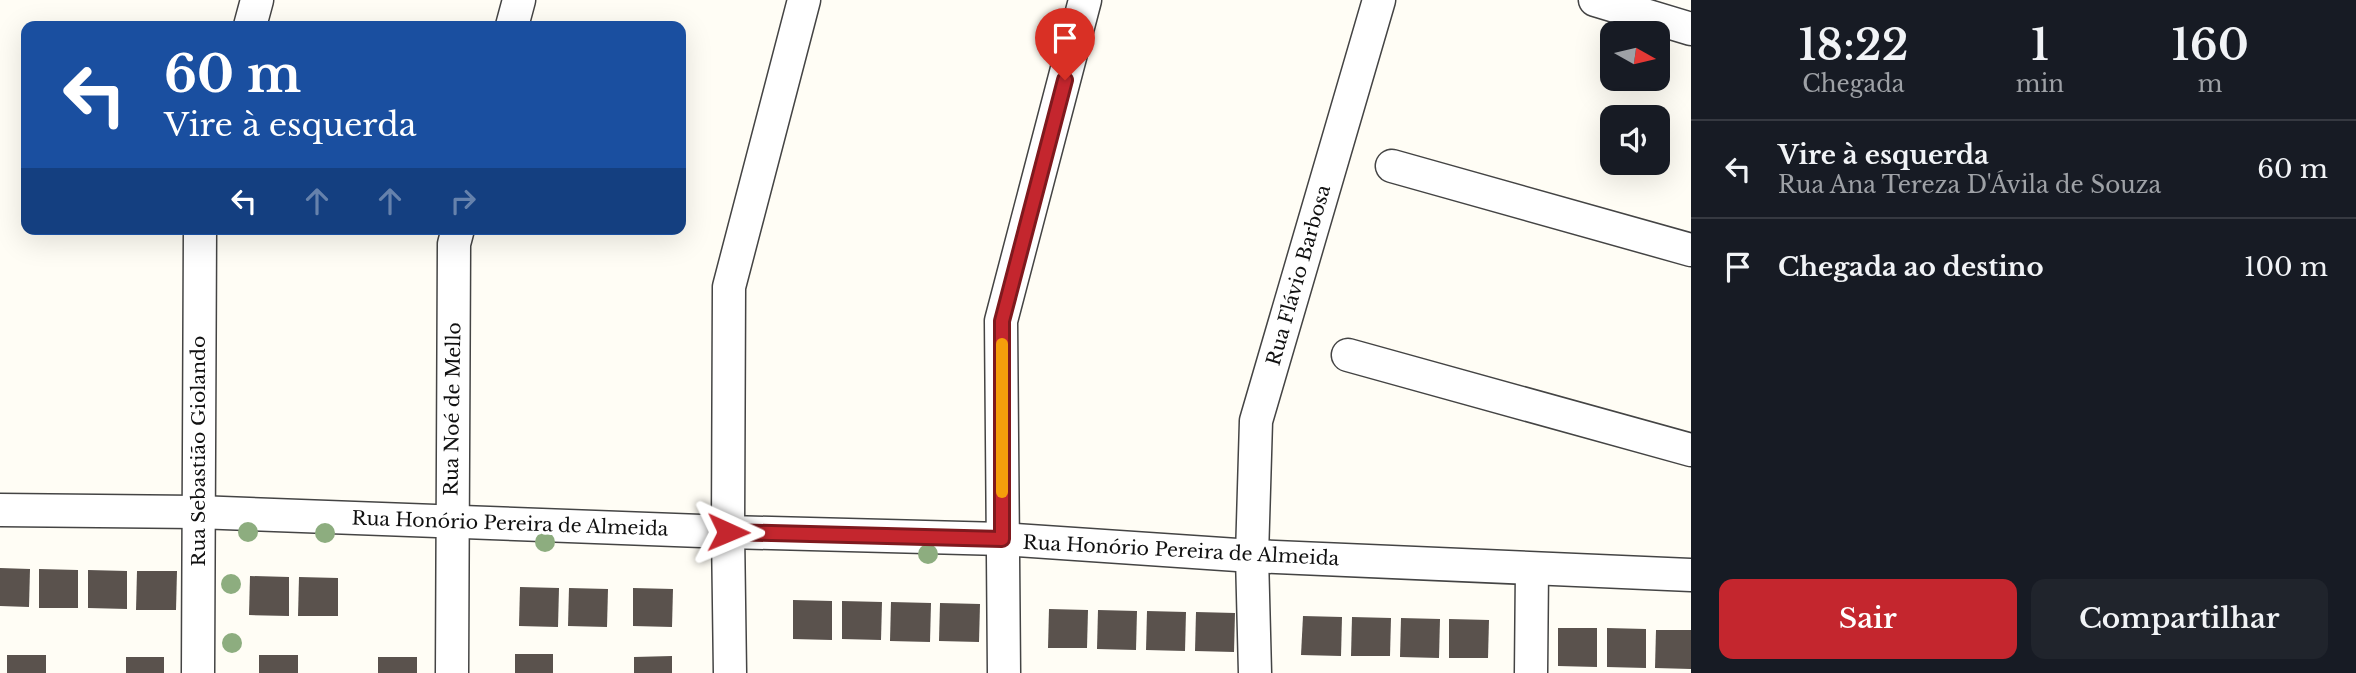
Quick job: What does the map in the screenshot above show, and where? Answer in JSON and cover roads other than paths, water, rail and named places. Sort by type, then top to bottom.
[{"type":"street","points":[[251,21],[257,0]]},
{"type":"street","points":[[513,21],[519,0]]},
{"type":"street","points":[[730,673],[729,287],[804,0]]},
{"type":"street","points":[[1004,673],[1002,321],[1086,0]]},
{"type":"street","name":"Rua Flávio Barbosa","points":[[1255,673],[1252,556],[1256,421],[1379,0]]},
{"type":"street","points":[[1595,0],[1691,29]]},
{"type":"street","points":[[1392,166],[1691,250]]},
{"type":"street","name":"Rua Sebastião Giolando","points":[[198,673],[200,235]]},
{"type":"street","name":"Rua Noé de Mello","points":[[452,673],[451,520],[454,244],[456,235]]},
{"type":"street","points":[[1348,355],[1691,450]]},
{"type":"street","name":"Rua Honório Pereira de Almeida","points":[[0,510],[197,512],[728,532],[1002,539],[1252,556],[1691,575]]},
{"type":"street","points":[[1531,673],[1532,569]]}]
